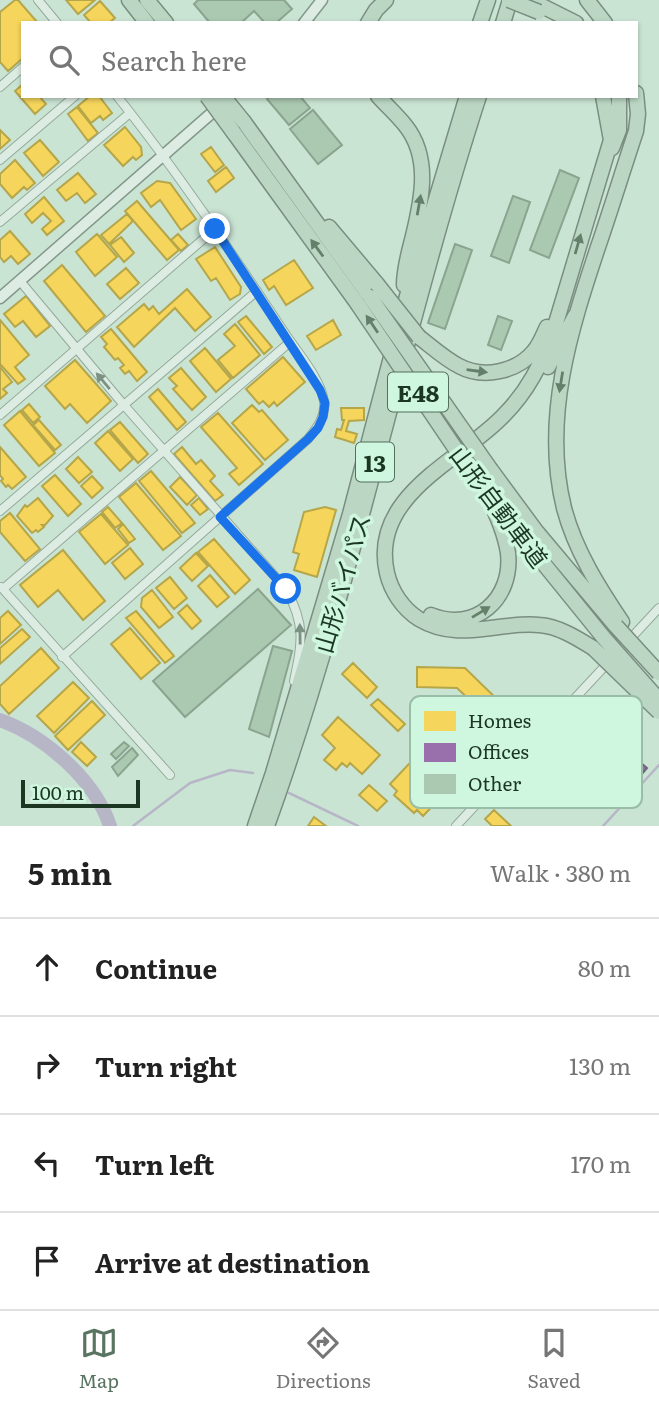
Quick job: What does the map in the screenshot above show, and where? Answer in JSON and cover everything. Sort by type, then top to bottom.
[{"type":"highway","points":[[129,0],[145,21]]},
{"type":"highway","points":[[147,0],[164,21]]},
{"type":"highway","points":[[360,21],[371,0]]},
{"type":"highway","points":[[369,21],[386,0]]},
{"type":"highway","points":[[481,21],[488,0]]},
{"type":"highway","points":[[489,21],[495,0]]},
{"type":"highway","points":[[504,21],[510,0],[537,5],[572,21]]},
{"type":"highway","points":[[587,0],[603,21]]},
{"type":"highway","points":[[537,5],[558,21]]},
{"type":"highway","name":"山形自動車道","points":[[209,98],[239,128],[368,294],[491,470],[556,556],[619,624]]},
{"type":"highway","name":"山形自動車道","points":[[224,98],[239,128]]},
{"type":"highway","points":[[381,98],[407,127],[421,160],[423,172],[419,209],[405,270],[407,296]]},
{"type":"highway","name":"山形バイパス","points":[[256,826],[350,514],[407,296],[466,98]]},
{"type":"highway","name":"山形バイパス","points":[[267,826],[286,773],[338,596],[478,98]]},
{"type":"highway","points":[[422,291],[449,217],[477,124],[488,98]]},
{"type":"highway","points":[[603,98],[611,140],[553,334],[542,362],[530,383],[502,418],[411,493],[399,507],[390,526],[384,558],[394,593],[418,618],[448,631],[463,632],[515,625],[541,625],[598,643],[659,712]]},
{"type":"highway","points":[[601,175],[620,130],[619,98]]},
{"type":"highway","points":[[622,172],[629,130],[627,98]]},
{"type":"highway","points":[[636,98],[636,131],[575,316],[562,374],[557,413],[557,446],[564,508],[584,561],[619,624],[656,670]]},
{"type":"highway","points":[[368,294],[461,368],[478,372],[501,372],[518,364],[535,349],[565,289]]},
{"type":"highway","name":"山形自動車道","points":[[368,294],[478,482],[598,643],[659,700]]},
{"type":"highway","points":[[488,495],[503,531],[508,553],[507,579],[493,604],[484,613],[454,621],[430,615],[409,597],[395,573],[394,548],[400,524],[418,497],[494,434],[524,403],[539,383],[575,316]]},
{"type":"street","points":[[38,0],[55,21]]},
{"type":"street","points":[[306,21],[322,0]]},
{"type":"street","points":[[0,87],[21,69]]},
{"type":"street","points":[[0,160],[73,98]]},
{"type":"street","points":[[62,657],[308,439],[318,428],[325,403],[320,390],[257,291],[163,156],[119,98]]},
{"type":"street","points":[[0,298],[229,98]]},
{"type":"street","points":[[0,222],[130,113]]},
{"type":"street","points":[[0,415],[215,229]]},
{"type":"street","points":[[20,281],[220,517],[286,589],[297,610],[301,632],[299,656],[273,773]]},
{"type":"street","points":[[0,511],[257,291]]},
{"type":"street","points":[[170,775],[1,588],[290,342]]},
{"type":"street","points":[[577,696],[659,608]]},
{"type":"street","points":[[456,826],[473,808]]},
{"type":"building: Homes","points":[[18,0],[36,21],[21,21],[21,60],[8,71],[0,62],[0,12]]},
{"type":"building: Homes","points":[[66,0],[95,0],[78,14]]},
{"type":"building: Homes","points":[[100,1],[115,18],[111,21],[89,21],[84,15]]},
{"type":"building: Homes","points":[[21,86],[21,98],[15,91]]},
{"type":"building: Homes","points":[[21,98],[41,98],[46,104],[35,114]]},
{"type":"building: Homes","points":[[88,98],[101,98],[112,113],[103,120],[100,116],[91,123],[78,106]]},
{"type":"building: Homes","points":[[77,107],[98,133],[88,141],[68,114]]},
{"type":"building: Homes","points":[[125,127],[141,147],[142,155],[136,160],[133,157],[123,166],[104,145]]},
{"type":"building: Homes","points":[[0,130],[10,140],[0,149]]},
{"type":"building: Homes","points":[[40,140],[59,162],[43,176],[24,153]]},
{"type":"building: Homes","points":[[211,147],[224,165],[215,172],[201,154]]},
{"type":"building: Homes","points":[[15,160],[35,183],[27,190],[24,187],[12,198],[0,184],[0,174]]},
{"type":"building: Homes","points":[[226,167],[234,178],[216,192],[208,181]]},
{"type":"building: Homes","points":[[78,173],[96,194],[85,203],[77,193],[66,201],[57,190]]},
{"type":"building: Homes","points":[[157,181],[170,183],[196,219],[181,230],[160,200],[151,207],[141,193]]},
{"type":"building: Homes","points":[[44,197],[64,221],[47,235],[42,229],[51,221],[43,213],[32,223],[25,214]]},
{"type":"building: Homes","points":[[137,201],[179,250],[167,260],[125,211]]},
{"type":"building: Homes","points":[[127,214],[133,221],[109,244],[101,235]]},
{"type":"building: Homes","points":[[10,231],[30,254],[18,264],[11,256],[4,262],[0,257],[0,240]]},
{"type":"building: Homes","points":[[97,234],[117,257],[95,276],[76,252]]},
{"type":"building: Homes","points":[[178,234],[188,245],[181,251],[171,240]]},
{"type":"building: Homes","points":[[121,237],[134,253],[124,262],[110,245]]},
{"type":"building: Homes","points":[[215,247],[241,287],[240,294],[230,300],[216,278],[211,281],[196,259]]},
{"type":"building: Homes","points":[[294,260],[313,288],[286,305],[274,286],[269,290],[263,280]]},
{"type":"building: Homes","points":[[62,265],[105,316],[86,332],[44,281]]},
{"type":"building: Homes","points":[[126,268],[139,283],[120,299],[107,284]]},
{"type":"building: Homes","points":[[187,289],[211,317],[195,331],[175,308],[134,347],[117,327],[144,304],[149,310],[153,306],[159,314]]},
{"type":"building: Homes","points":[[26,296],[50,326],[36,337],[23,321],[15,327],[4,314]]},
{"type":"building: Homes","points":[[246,316],[272,347],[264,354],[238,322]]},
{"type":"building: Homes","points":[[0,320],[29,355],[15,367],[25,379],[18,384],[0,364]]},
{"type":"building: Homes","points":[[333,320],[341,335],[316,350],[307,336]]},
{"type":"building: Homes","points":[[235,324],[260,355],[233,378],[218,360],[235,346],[224,334]]},
{"type":"building: Homes","points":[[111,329],[147,372],[137,381],[129,371],[125,374],[120,368],[124,365],[118,358],[115,360],[104,347],[107,344],[101,337]]},
{"type":"building: Homes","points":[[205,348],[231,379],[216,392],[190,361]]},
{"type":"building: Homes","points":[[283,357],[305,382],[277,406],[274,402],[269,407],[263,401],[259,404],[246,389]]},
{"type":"building: Homes","points":[[75,360],[111,401],[87,423],[70,404],[65,409],[45,386]]},
{"type":"building: Homes","points":[[0,367],[12,382],[3,389],[7,393],[0,399]]},
{"type":"building: Homes","points":[[181,368],[206,397],[192,410],[173,389],[177,386],[169,378]]},
{"type":"building: Homes","points":[[158,389],[186,422],[177,430],[149,397]]},
{"type":"building: Homes","points":[[29,404],[40,417],[33,423],[22,410]]},
{"type":"building: Homes","points":[[252,405],[259,412],[262,410],[288,440],[265,460],[232,423]]},
{"type":"building: Homes","points":[[341,408],[364,408],[364,420],[349,421],[346,431],[357,434],[354,443],[335,437],[344,420]]},
{"type":"building: Homes","points":[[20,411],[55,453],[39,466],[4,425]]},
{"type":"building: Homes","points":[[218,413],[263,464],[239,485],[229,474],[237,468],[201,427]]},
{"type":"building: Homes","points":[[39,420],[61,445],[55,450],[33,425]]},
{"type":"building: Homes","points":[[120,422],[148,454],[138,463],[110,430]]},
{"type":"building: Homes","points":[[108,431],[133,459],[120,471],[95,443]]},
{"type":"building: Homes","points":[[0,447],[26,477],[12,489],[1,481]]},
{"type":"building: Homes","points":[[182,447],[196,464],[201,460],[215,476],[210,481],[223,495],[215,501],[174,454]]},
{"type":"building: Homes","points":[[78,457],[92,472],[79,483],[66,469]]},
{"type":"building: Homes","points":[[151,471],[195,523],[182,533],[139,481]]},
{"type":"building: Homes","points":[[55,475],[81,504],[68,516],[42,486]]},
{"type":"building: Homes","points":[[92,476],[103,488],[92,498],[81,486]]},
{"type":"building: Homes","points":[[180,477],[197,495],[187,505],[170,487]]},
{"type":"building: Homes","points":[[136,483],[181,536],[163,550],[119,497]]},
{"type":"building: Homes","points":[[38,498],[53,516],[38,532],[36,530],[32,533],[17,516],[25,505],[27,507]]},
{"type":"building: Homes","points":[[199,498],[208,509],[200,515],[191,505]]},
{"type":"building: Homes","points":[[108,507],[122,523],[115,528],[102,512]]},
{"type":"building: Homes","points":[[325,507],[336,510],[317,577],[294,570],[299,554],[293,552],[304,512]]},
{"type":"building: Homes","points":[[10,513],[40,549],[25,561],[0,532],[0,521]]},
{"type":"building: Homes","points":[[101,514],[128,545],[105,564],[79,532]]},
{"type":"building: Homes","points":[[123,524],[135,539],[129,543],[118,529]]},
{"type":"building: Homes","points":[[214,539],[250,580],[235,594],[198,552]]},
{"type":"building: Homes","points":[[130,548],[143,564],[125,579],[112,563]]},
{"type":"building: Homes","points":[[63,550],[105,601],[83,620],[58,590],[38,607],[20,585]]},
{"type":"building: Homes","points":[[196,553],[208,566],[192,581],[180,568]]},
{"type":"building: Homes","points":[[210,575],[229,597],[217,607],[198,586]]},
{"type":"building: Homes","points":[[170,577],[187,598],[174,609],[156,588]]},
{"type":"building: Homes","points":[[152,590],[173,617],[159,628],[141,607],[142,598]]},
{"type":"building: Homes","points":[[187,605],[201,621],[192,629],[178,613]]},
{"type":"building: Homes","points":[[8,611],[21,625],[0,644],[0,618]]},
{"type":"building: Homes","points":[[136,611],[174,656],[165,663],[126,618]]},
{"type":"building: Homes","points":[[130,628],[160,663],[141,679],[111,644]]},
{"type":"building: Homes","points":[[22,629],[30,637],[0,664],[0,648]]},
{"type":"building: Homes","points":[[41,648],[59,668],[9,714],[0,704],[0,686]]},
{"type":"building: Homes","points":[[353,663],[377,687],[367,698],[342,674]]},
{"type":"building: Homes","points":[[417,667],[465,668],[494,696],[465,696],[457,688],[417,687]]},
{"type":"building: Homes","points":[[73,682],[89,698],[54,733],[37,716]]},
{"type":"building: Homes","points":[[378,699],[405,724],[398,731],[371,705]]},
{"type":"building: Homes","points":[[92,701],[105,715],[68,750],[55,736]]},
{"type":"building: Homes","points":[[338,717],[380,755],[362,774],[350,763],[347,767],[342,763],[336,770],[324,760],[335,748],[322,735]]},
{"type":"building: Homes","points":[[81,742],[96,757],[87,766],[72,752]]},
{"type":"building: Homes","points":[[410,763],[410,808],[431,808],[423,816],[417,810],[414,813],[394,795],[397,791],[390,784]]},
{"type":"building: Homes","points":[[369,785],[387,801],[377,811],[359,795]]},
{"type":"building: Homes","points":[[494,810],[511,826],[492,826],[485,819]]},
{"type":"building: Homes","points":[[314,817],[326,826],[308,826]]},
{"type":"building: Other","points":[[198,0],[284,0],[292,9],[278,21],[263,21],[254,11],[243,21],[208,21],[194,4]]},
{"type":"building: Other","points":[[302,98],[310,108],[289,125],[267,99]]},
{"type":"building: Other","points":[[313,110],[342,145],[318,164],[290,129]]},
{"type":"building: Other","points":[[560,170],[579,178],[549,258],[530,250]]},
{"type":"building: Other","points":[[513,196],[530,202],[509,263],[491,256]]},
{"type":"building: Other","points":[[455,244],[472,250],[445,329],[428,323]]},
{"type":"building: Other","points":[[498,316],[512,321],[501,350],[488,345]]},
{"type":"building: Other","points":[[258,589],[291,625],[185,717],[153,681]]},
{"type":"building: Other","points":[[273,646],[292,651],[269,737],[249,729]]},
{"type":"building: Other","points":[[124,742],[129,746],[116,759],[111,754]]},
{"type":"building: Other","points":[[132,748],[138,755],[118,776],[112,767]]},
{"type":"waterway","points":[[0,720],[34,737],[66,762],[93,792],[110,826]]},
{"type":"waterway","points":[[642,784],[659,765]]},
{"type":"waterway","points":[[133,826],[190,783],[230,770],[253,773]]},
{"type":"waterway","points":[[289,793],[358,826]]},
{"type":"waterway","points":[[603,826],[620,808]]},
{"type":"route","points":[[215,229],[312,375],[325,403],[318,428],[308,439],[220,517],[286,589]]}]
